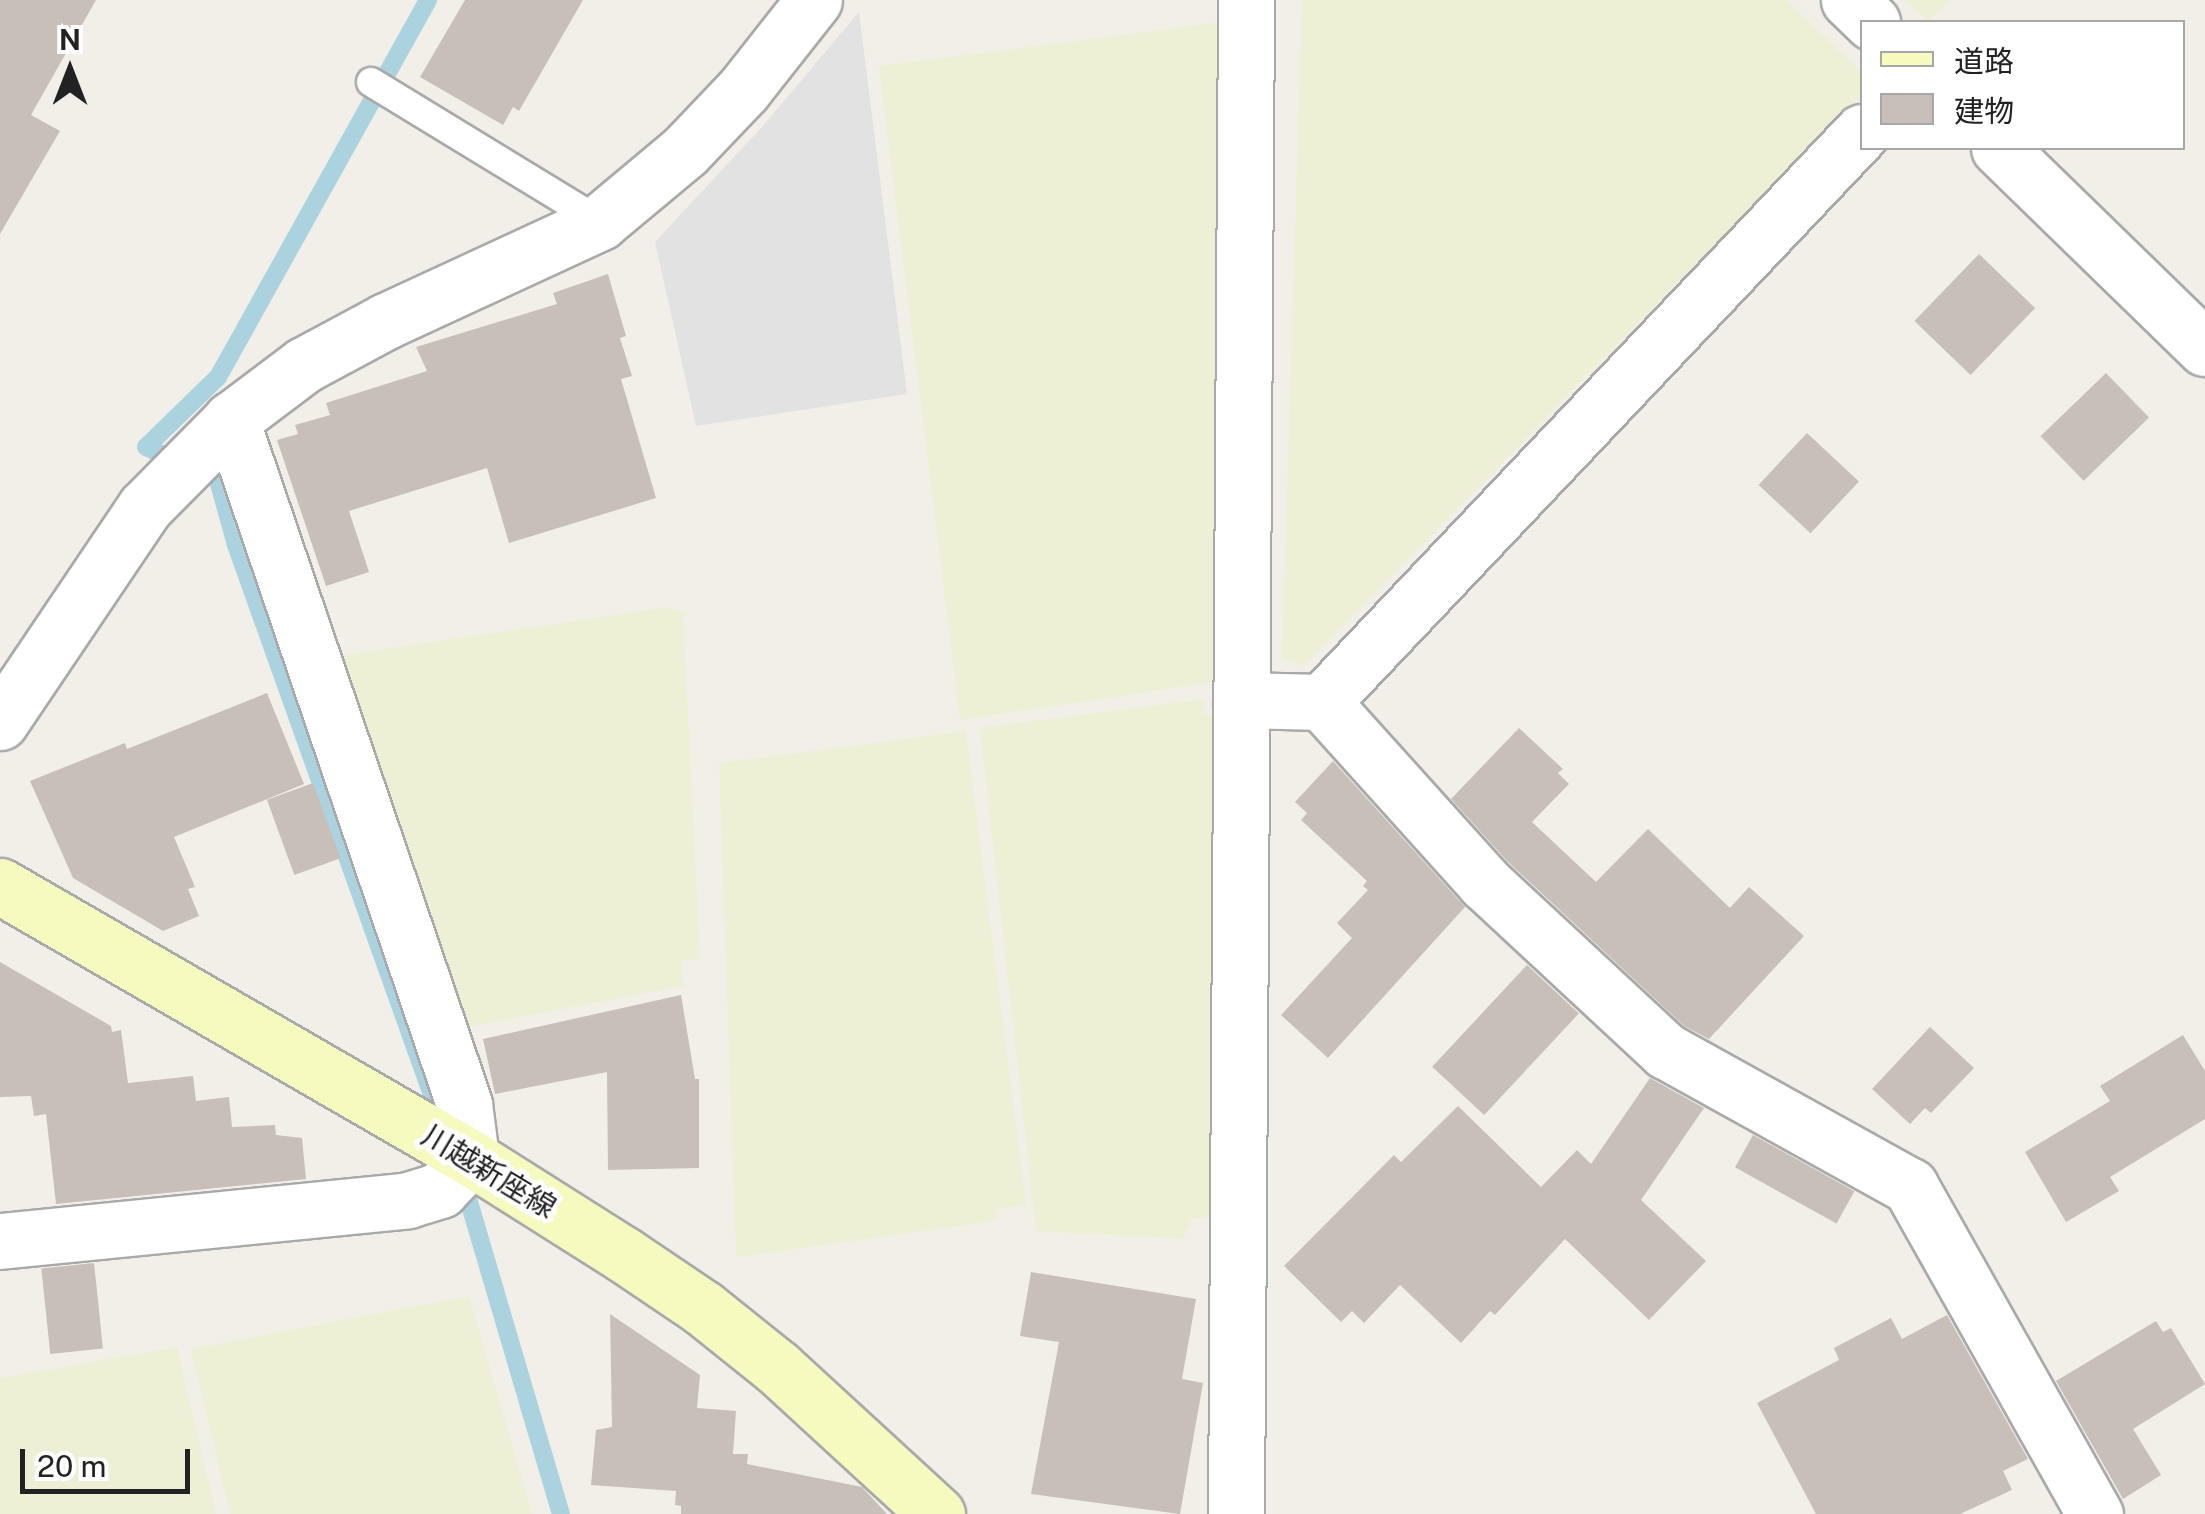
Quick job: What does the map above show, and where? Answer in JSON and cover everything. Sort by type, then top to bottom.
[{"type":"main road","name":"川越新座線","points":[[0,886],[471,1158],[703,1308],[865,1444],[937,1514]]},
{"type":"street","points":[[0,722],[145,507],[231,420],[320,356],[600,222],[685,152],[744,90],[814,0]]},
{"type":"street","points":[[1236,1514],[1246,0]]},
{"type":"street","points":[[1849,0],[1870,20]]},
{"type":"street","points":[[1322,702],[1860,134]]},
{"type":"street","points":[[2001,150],[2205,348]]},
{"type":"street","points":[[0,1241],[408,1200],[440,1190],[471,1158],[464,1104],[231,420]]},
{"type":"street","points":[[1241,700],[1322,702],[1485,883],[1666,1051],[1910,1186],[2096,1514]]},
{"type":"lane","points":[[371,82],[600,222]]},
{"type":"green space","points":[[1302,0],[1787,0],[1860,71],[1860,96],[1304,666],[1282,658]]},
{"type":"green space","points":[[1905,0],[1950,0],[1930,20]]},
{"type":"green space","points":[[1222,22],[1215,682],[960,720],[879,66]]},
{"type":"green space","points":[[668,607],[683,612],[700,959],[681,961],[684,986],[463,1028],[338,656]]},
{"type":"green space","points":[[1205,699],[1203,713],[1218,715],[1210,1218],[1192,1219],[1183,1239],[1036,1231],[980,728]]},
{"type":"green space","points":[[966,731],[1026,1205],[995,1209],[997,1221],[736,1257],[719,763]]},
{"type":"green space","points":[[469,1296],[532,1514],[230,1514],[191,1349]]},
{"type":"green space","points":[[177,1347],[216,1514],[0,1514],[0,1378]]},
{"type":"shaded area","points":[[859,12],[907,394],[696,426],[655,242],[762,127]]},
{"type":"building","points":[[0,0],[96,0],[31,115],[60,131],[0,234]]},
{"type":"building","points":[[465,0],[583,0],[519,111],[513,107],[503,125],[420,77]]},
{"type":"building","points":[[1979,254],[2035,308],[1971,375],[1914,321]]},
{"type":"building","points":[[608,274],[626,336],[620,338],[632,376],[621,379],[656,498],[509,543],[487,468],[349,511],[369,572],[326,586],[277,440],[298,434],[295,425],[330,415],[326,403],[427,371],[416,347],[557,304],[553,293]]},
{"type":"building","points":[[2106,373],[2149,418],[2084,481],[2041,436]]},
{"type":"building","points":[[1807,433],[1859,481],[1811,533],[1759,485]]},
{"type":"building","points":[[267,693],[304,784],[174,837],[195,887],[188,889],[199,916],[163,931],[73,878],[30,781],[125,743],[127,749]]},
{"type":"building","points":[[1519,728],[1563,769],[1558,773],[1569,784],[1532,822],[1596,882],[1648,829],[1730,908],[1749,887],[1804,936],[1709,1039],[1684,1026],[1507,861],[1451,799]]},
{"type":"building","points":[[1333,761],[1465,907],[1328,1058],[1281,1015],[1352,938],[1337,923],[1368,890],[1363,886],[1367,881],[1301,820],[1307,813],[1295,802]]},
{"type":"building","points":[[313,783],[340,858],[294,875],[267,800]]},
{"type":"building","points":[[0,962],[111,1026],[112,1032],[121,1030],[128,1083],[193,1076],[196,1101],[229,1097],[232,1127],[275,1125],[276,1135],[302,1138],[306,1179],[56,1204],[46,1114],[34,1116],[31,1096],[0,1097]]},
{"type":"building","points":[[1527,965],[1579,1013],[1484,1115],[1432,1067]]},
{"type":"building","points":[[681,995],[695,1079],[699,1079],[699,1168],[608,1170],[607,1072],[495,1094],[483,1039]]},
{"type":"building","points":[[1930,1027],[1974,1068],[1931,1113],[1925,1108],[1910,1124],[1872,1089]]},
{"type":"building","points":[[2183,1035],[2205,1071],[2205,1119],[2110,1177],[2119,1191],[2066,1222],[2025,1152],[2110,1101],[2100,1086]]},
{"type":"building","points":[[1650,1078],[1704,1108],[1641,1200],[1706,1261],[1649,1320],[1565,1239],[1495,1315],[1490,1311],[1461,1343],[1400,1285],[1364,1323],[1352,1311],[1341,1322],[1284,1266],[1394,1155],[1401,1162],[1458,1106],[1541,1187],[1577,1150],[1591,1164]]},
{"type":"building","points":[[1753,1135],[1854,1191],[1837,1224],[1735,1167]]},
{"type":"building","points":[[94,1263],[103,1349],[50,1354],[41,1269]]},
{"type":"building","points":[[1031,1272],[1196,1299],[1182,1379],[1203,1383],[1180,1514],[1031,1494],[1059,1342],[1020,1336]]},
{"type":"building","points":[[610,1314],[700,1375],[697,1408],[736,1411],[733,1454],[748,1454],[747,1464],[862,1487],[887,1514],[681,1514],[681,1506],[675,1505],[676,1491],[591,1485],[596,1430],[612,1427]]},
{"type":"building","points":[[1947,1315],[2028,1459],[2003,1471],[2012,1490],[1960,1514],[1816,1514],[1757,1403],[1839,1360],[1834,1348],[1891,1318],[1902,1339]]},
{"type":"building","points":[[2156,1321],[2163,1332],[2171,1328],[2205,1384],[2133,1429],[2161,1475],[2123,1499],[2056,1381]]},
{"type":"waterway","points":[[428,0],[218,377],[146,447],[218,480],[236,545],[431,1092]]},
{"type":"waterway","points":[[462,1178],[561,1514]]}]
